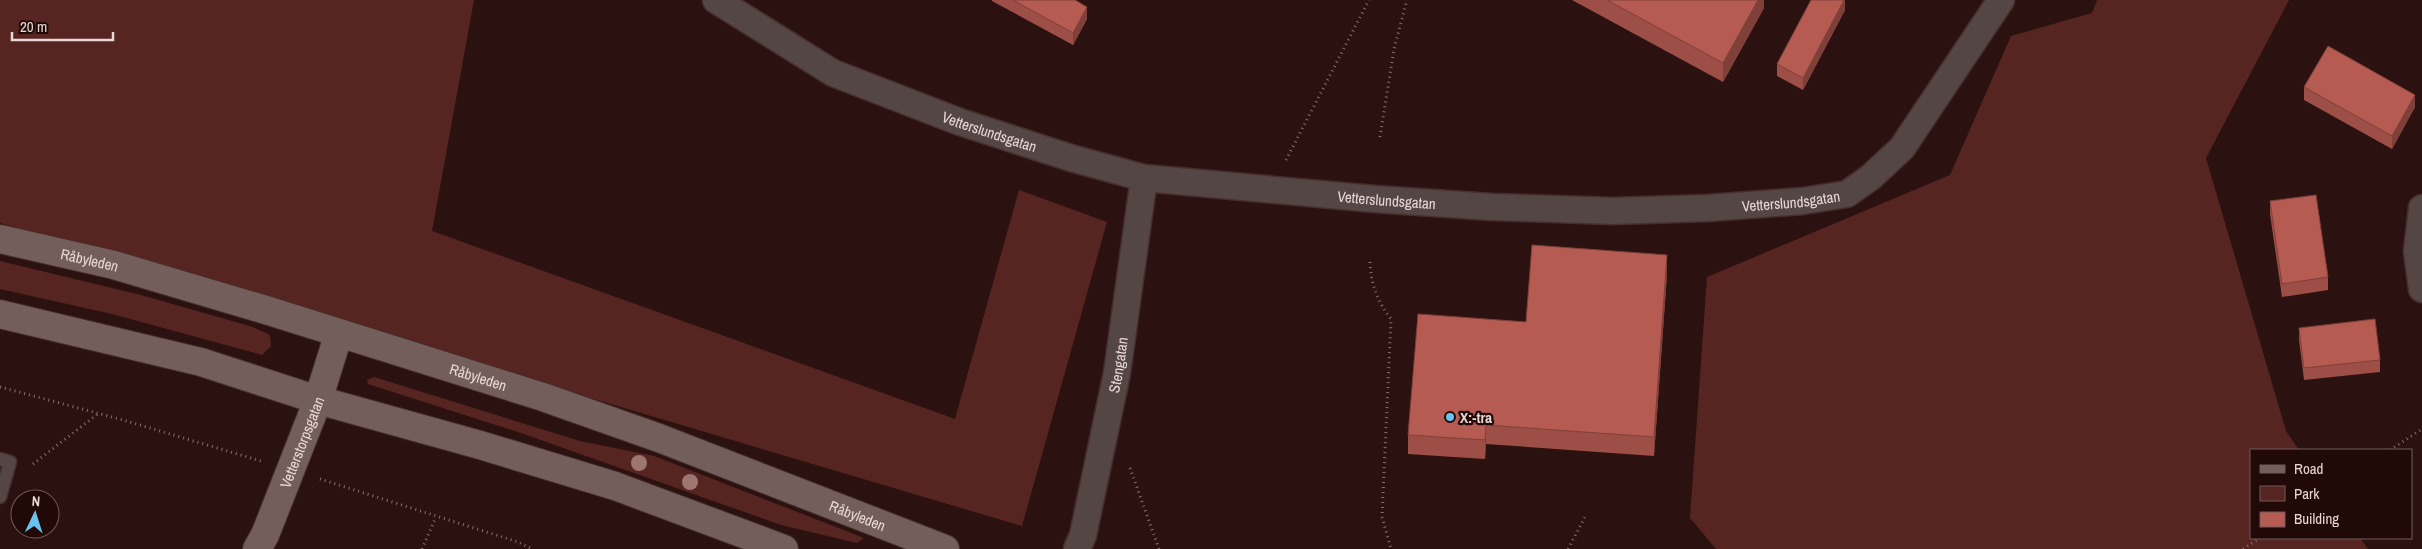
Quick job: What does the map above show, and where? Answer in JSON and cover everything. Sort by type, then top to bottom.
[{"type":"main road","name":"Råbyleden","points":[[0,239],[114,265],[339,333],[543,398],[659,438],[944,549]]},
{"type":"main road","points":[[0,314],[200,362],[318,400],[480,444],[615,486],[784,549]]},
{"type":"main road","name":"Vetterstorpsgatan","points":[[257,549],[265,535],[318,400],[339,333]]},
{"type":"street","name":"Vetterslundsgatan","points":[[716,0],[834,72],[960,122],[1071,158],[1144,178],[1274,191],[1492,207],[1614,211],[1708,208],[1794,202],[1847,194],[1871,177],[1902,148],[2000,0]]},
{"type":"street","name":"Stengatan","points":[[1077,549],[1100,457],[1117,373],[1144,178]]},
{"type":"street","points":[[2422,208],[2417,251],[2422,289]]},
{"type":"lane","points":[[0,459],[10,462],[1,492]]},
{"type":"path","points":[[1274,191],[1288,156],[1369,0]]},
{"type":"path","points":[[1380,137],[1394,49],[1407,0]]},
{"type":"path","points":[[1370,262],[1370,276],[1376,296],[1391,319],[1382,517],[1391,549]]},
{"type":"path","points":[[1,492],[99,413]]},
{"type":"path","points":[[2392,449],[2422,429]]},
{"type":"path","points":[[1100,457],[1128,462],[1160,549]]},
{"type":"path","points":[[1568,549],[1586,515]]},
{"type":"path","points":[[422,549],[436,517]]},
{"type":"path","points":[[2243,549],[2258,539]]},
{"type":"green space","points":[[0,0],[474,0],[432,231],[955,419],[1019,190],[1107,222],[1022,526],[0,223]]},
{"type":"green space","points":[[2097,0],[2289,0],[2206,158],[2286,431],[2298,449],[2250,449],[2250,539],[2361,539],[2368,549],[1716,549],[1690,518],[1707,277],[1950,175],[2011,36],[2092,13]]},
{"type":"green space","points":[[0,261],[141,295],[253,327],[270,335],[271,346],[262,355],[112,314],[0,289]]},
{"type":"green space","points":[[374,377],[580,441],[654,456],[864,538],[857,543],[781,525],[521,433],[368,384],[367,380]]},
{"type":"building","points":[[1013,0],[1075,0],[1087,7],[1073,33]]},
{"type":"building","points":[[1607,0],[1758,0],[1723,63]]},
{"type":"building","points":[[1811,0],[1844,0],[1803,78],[1777,64]]},
{"type":"building","points":[[2328,46],[2415,95],[2392,136],[2304,87]]},
{"type":"building","points":[[2316,195],[2328,277],[2282,284],[2270,201]]},
{"type":"building","points":[[1532,245],[1667,255],[1654,437],[1486,425],[1485,440],[1408,435],[1418,314],[1526,322]]},
{"type":"building","points":[[2375,319],[2380,360],[2304,368],[2299,328]]},
{"type":"place","name":"X:-tra","points":[[1450,417]]}]
